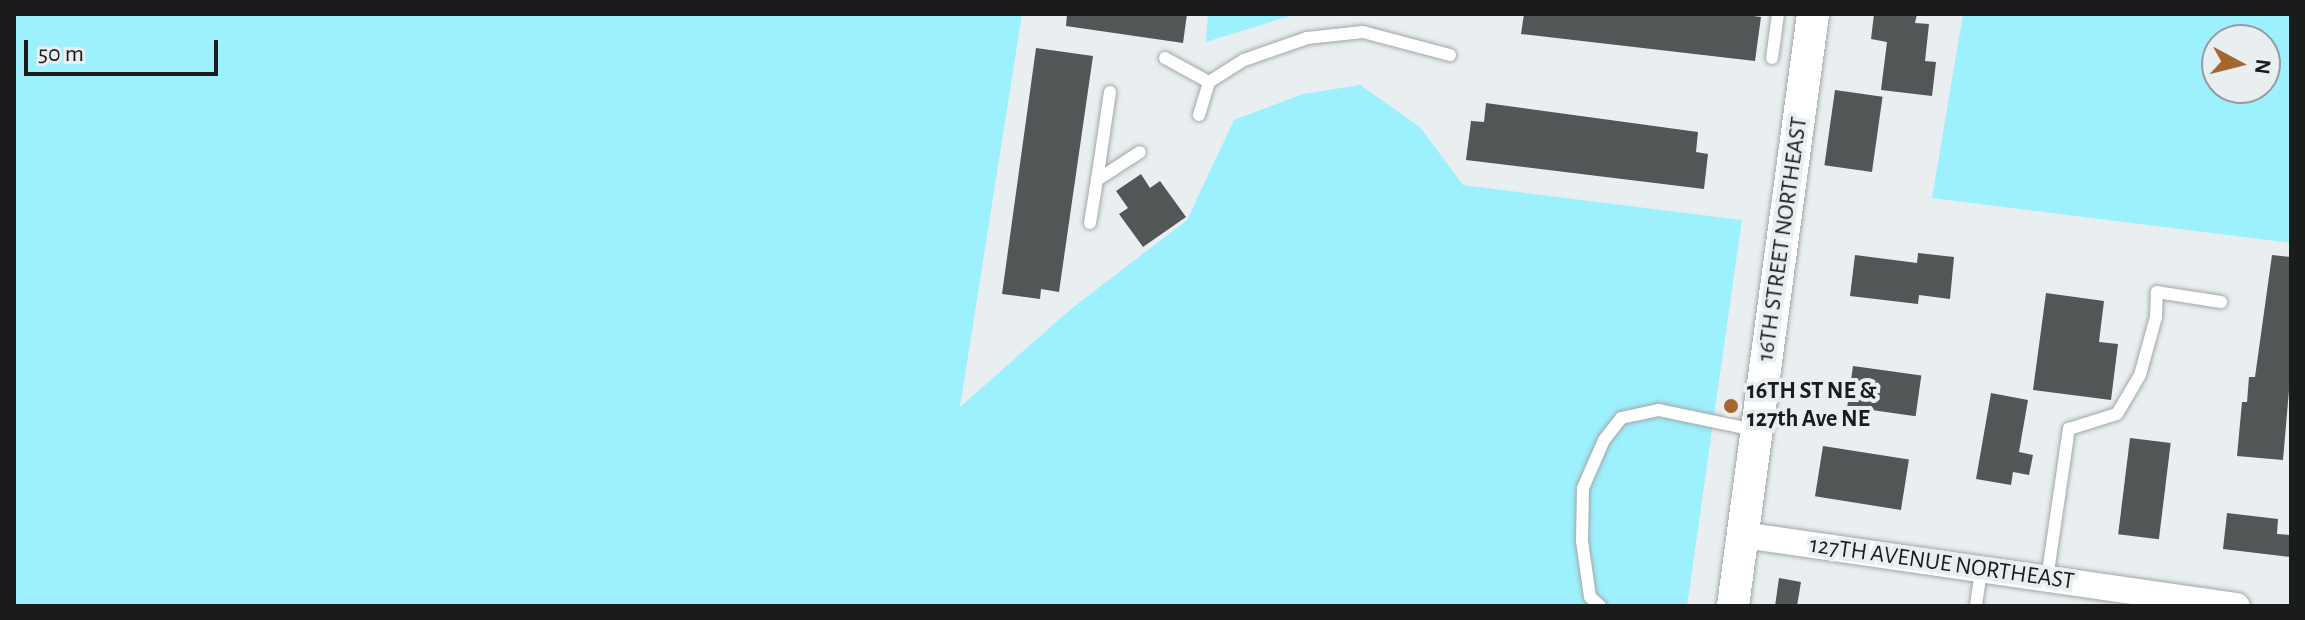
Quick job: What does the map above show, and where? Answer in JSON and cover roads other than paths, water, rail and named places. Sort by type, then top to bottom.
[{"type":"street","name":"16TH STREET NORTHEAST","points":[[1733,606],[1813,14]]},
{"type":"street","name":"127TH AVENUE NORTHEAST","points":[[1743,535],[2229,606]]},
{"type":"lane","points":[[1772,58],[1778,14]]},
{"type":"lane","points":[[1199,115],[1209,82],[1244,60],[1321,36],[1363,32],[1450,55]]},
{"type":"lane","points":[[1165,58],[1209,82]]},
{"type":"lane","points":[[1090,223],[1110,92]]},
{"type":"lane","points":[[1097,180],[1140,152]]},
{"type":"lane","points":[[2047,579],[2069,429],[2117,414],[2140,375],[2156,317],[2157,292],[2221,302]]},
{"type":"lane","points":[[1600,606],[1590,597],[1582,541],[1583,488],[1604,440],[1621,418],[1659,410],[1757,431]]},
{"type":"lane","points":[[1976,606],[1981,570]]},
{"type":"place","name":"16TH ST NE & 127th Ave NE","points":[[1731,406]]}]
